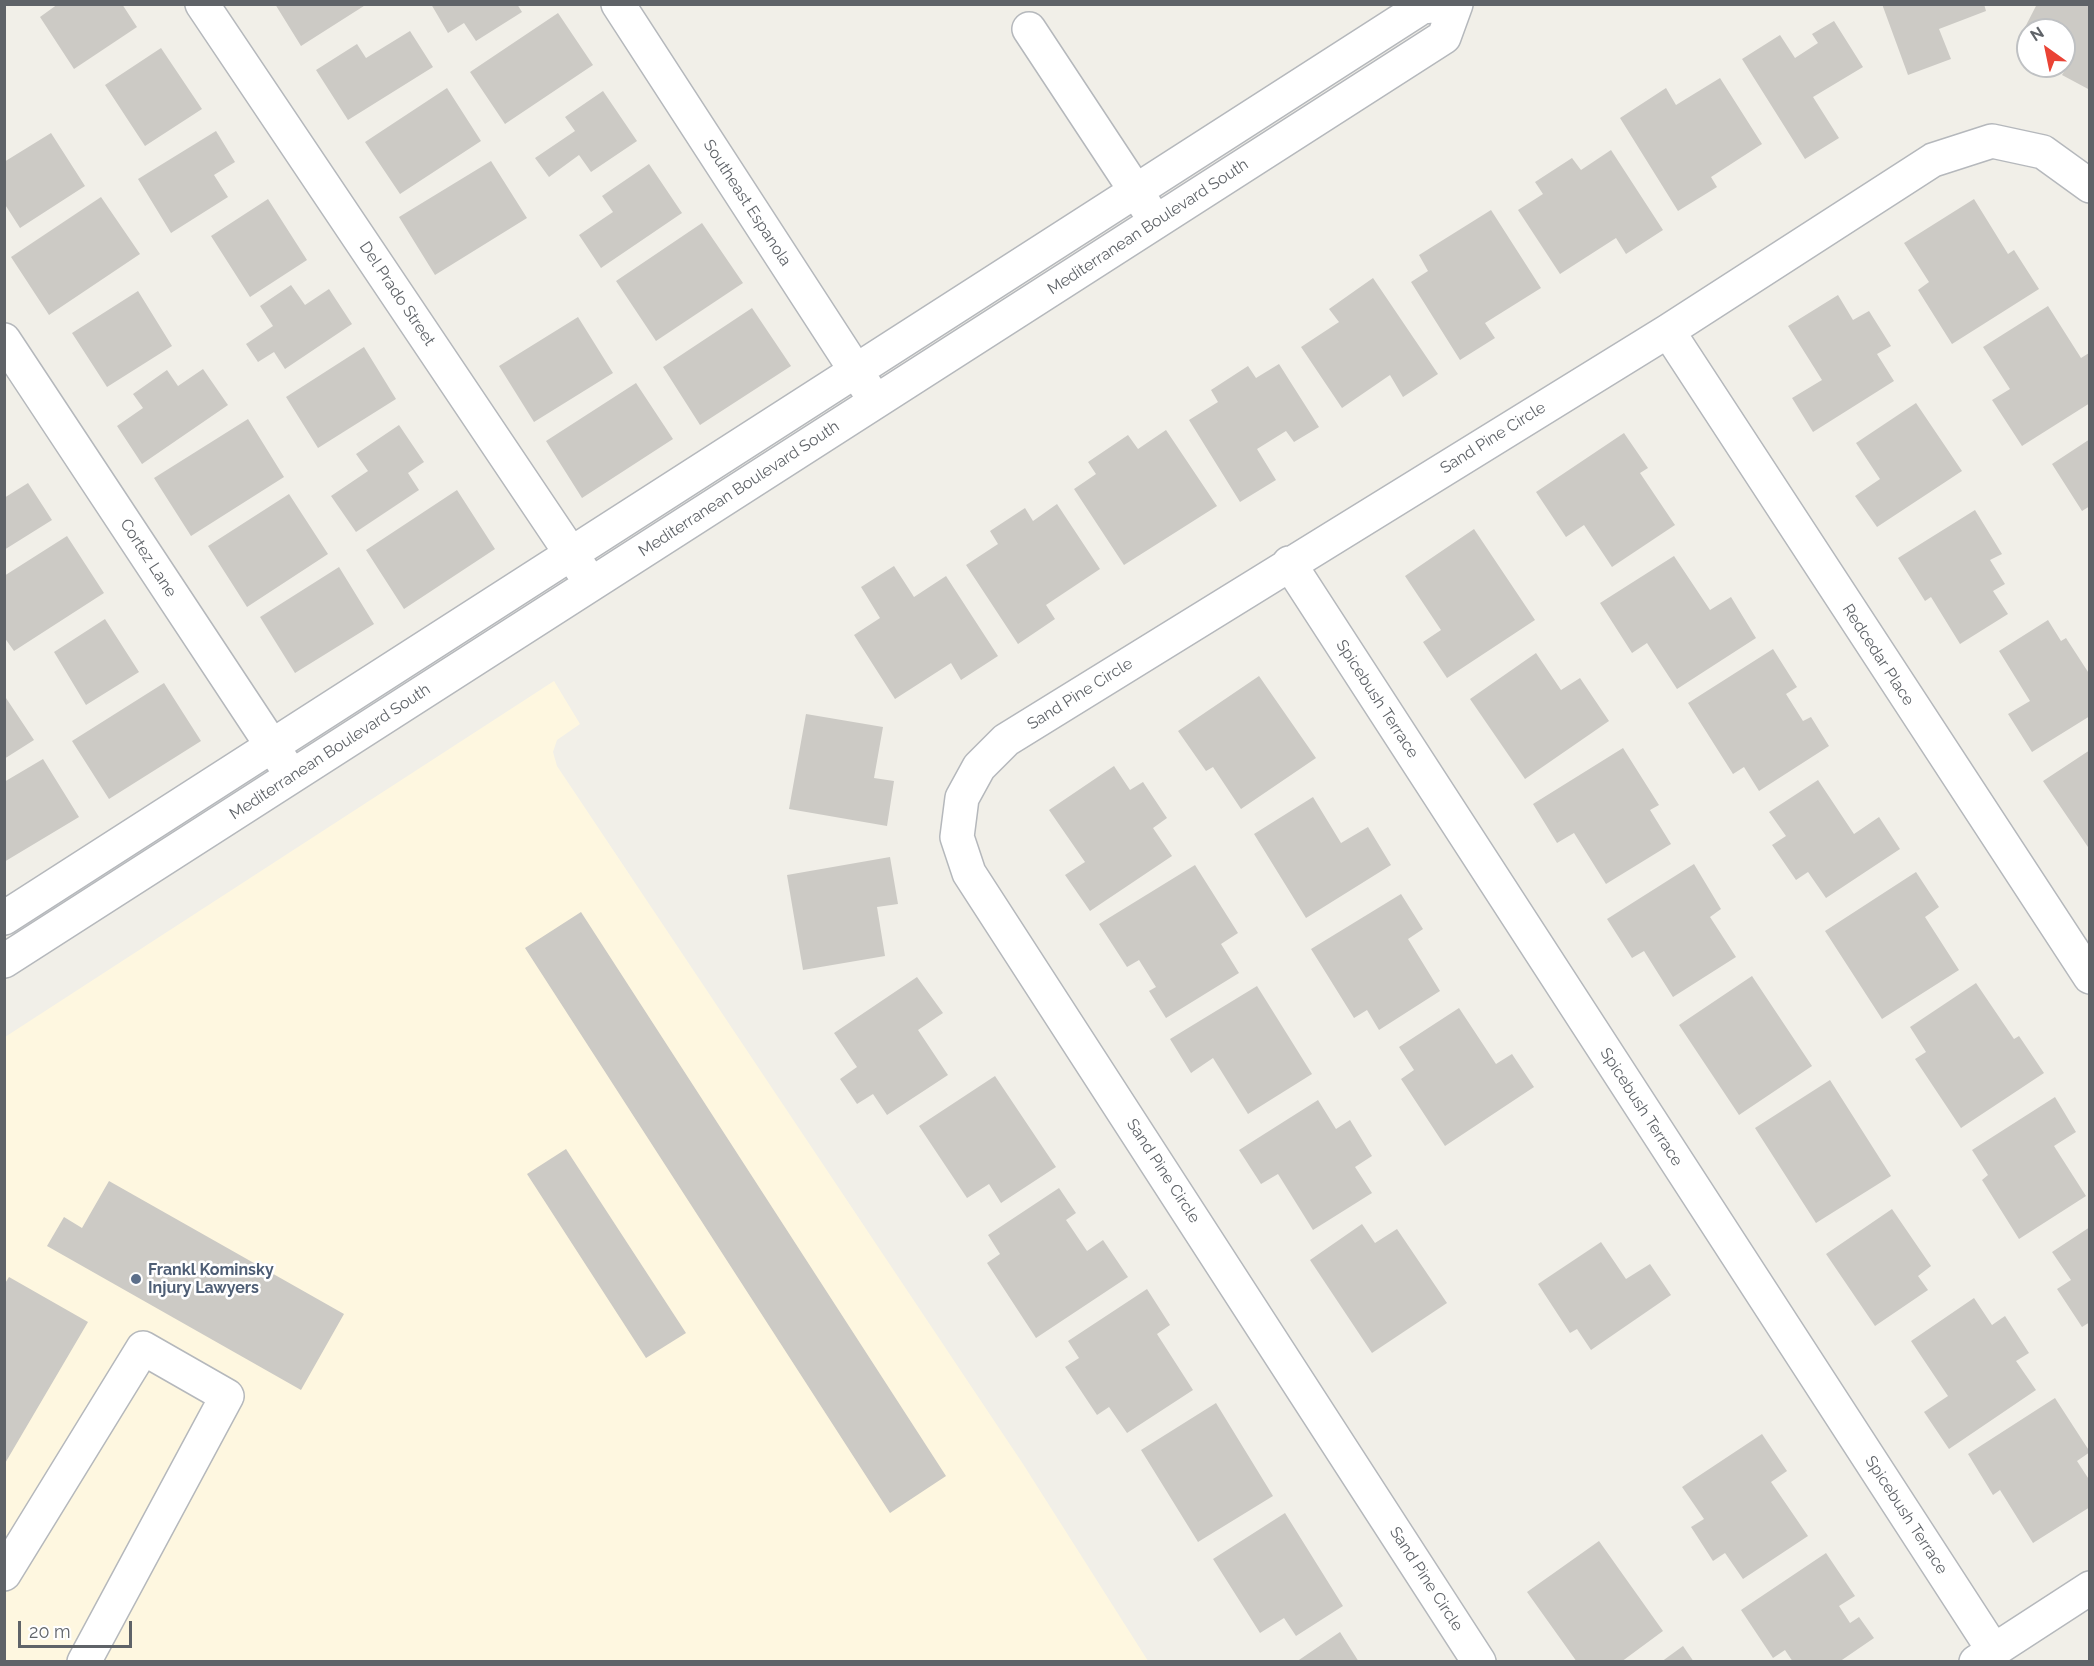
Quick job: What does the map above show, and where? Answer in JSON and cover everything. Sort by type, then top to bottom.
[{"type":"street","name":"Del Prado Street","points":[[202,4],[591,584]]},
{"type":"street","name":"Southeast Espanola","points":[[618,4],[876,401]]},
{"type":"street","points":[[4,918],[1422,7],[1450,4]]},
{"type":"street","name":"Mediterranean Boulevard South","points":[[4,961],[1443,37],[1456,4]]},
{"type":"street","points":[[1029,29],[1156,222]]},
{"type":"street","name":"Sand Pine Circle","points":[[1479,1662],[969,873],[957,837],[962,798],[979,767],[1006,740],[1289,563],[1668,331],[1933,160],[1992,141],[2043,152],[2090,186]]},
{"type":"street","name":"Redcedar Place","points":[[1668,331],[2090,977]]},
{"type":"street","name":"Cortez Lane","points":[[4,340],[292,776]]},
{"type":"street","name":"Spicebush Terrace","points":[[1289,563],[1985,1656]]},
{"type":"street","points":[[4,1574],[143,1348],[226,1396],[84,1662]]},
{"type":"street","points":[[1985,1656],[2090,1588]]},
{"type":"shaded area","points":[[554,681],[580,724],[557,740],[553,752],[557,766],[1023,1464],[1148,1661],[5,1662],[5,1037]]},
{"type":"building","points":[[58,4],[122,4],[137,27],[74,69],[40,17]]},
{"type":"building","points":[[275,4],[367,4],[301,46]]},
{"type":"building","points":[[431,4],[517,4],[522,12],[476,41],[464,23],[448,33]]},
{"type":"building","points":[[1882,4],[1984,4],[1986,11],[1939,29],[1951,59],[1908,75]]},
{"type":"building","points":[[2037,4],[2090,4],[2090,90],[2068,78],[2076,78],[2076,18],[2030,18]]},
{"type":"building","points":[[558,13],[593,65],[505,124],[470,72]]},
{"type":"building","points":[[1834,21],[1863,67],[1813,97],[1839,138],[1805,159],[1742,59],[1780,35],[1795,58],[1818,43],[1812,34]]},
{"type":"building","points":[[410,31],[433,67],[348,120],[316,70],[357,44],[366,58]]},
{"type":"building","points":[[161,48],[202,109],[145,146],[105,85]]},
{"type":"building","points":[[1720,78],[1762,144],[1711,177],[1717,187],[1678,211],[1620,118],[1666,88],[1676,105]]},
{"type":"building","points":[[447,88],[481,141],[400,194],[365,142]]},
{"type":"building","points":[[603,91],[637,141],[591,172],[579,155],[549,177],[535,158],[575,131],[565,117]]},
{"type":"building","points":[[216,131],[235,162],[214,175],[228,197],[171,233],[138,179]]},
{"type":"building","points":[[51,133],[85,186],[20,228],[4,203],[4,162]]},
{"type":"building","points":[[1611,150],[1663,230],[1626,254],[1616,238],[1560,274],[1518,210],[1543,194],[1535,182],[1572,158],[1581,170]]},
{"type":"building","points":[[491,161],[527,218],[435,275],[399,217]]},
{"type":"building","points":[[649,164],[682,213],[601,268],[579,235],[613,212],[602,196]]},
{"type":"building","points":[[101,197],[140,254],[49,315],[11,257]]},
{"type":"building","points":[[268,199],[307,260],[250,297],[211,236]]},
{"type":"building","points":[[1974,199],[2008,254],[2014,250],[2039,289],[1952,344],[1918,290],[1929,282],[1904,243]]},
{"type":"building","points":[[1491,210],[1541,288],[1485,323],[1495,338],[1460,360],[1411,282],[1428,271],[1419,255]]},
{"type":"building","points":[[702,223],[743,283],[656,341],[616,281]]},
{"type":"building","points":[[1373,278],[1438,374],[1403,397],[1390,375],[1342,408],[1301,347],[1339,322],[1329,309]]},
{"type":"building","points":[[291,285],[305,305],[329,289],[352,324],[285,369],[274,352],[258,362],[246,344],[273,326],[260,306]]},
{"type":"building","points":[[138,291],[172,346],[107,387],[72,333]]},
{"type":"building","points":[[1838,295],[1853,320],[1869,311],[1891,346],[1877,354],[1894,381],[1813,432],[1792,398],[1822,380],[1788,326]]},
{"type":"building","points":[[2048,306],[2081,358],[2089,353],[2090,355],[2090,403],[2022,446],[1992,400],[2010,389],[1983,347]]},
{"type":"building","points":[[752,308],[791,366],[700,425],[663,367]]},
{"type":"building","points":[[578,317],[613,373],[534,422],[499,366]]},
{"type":"building","points":[[364,347],[396,399],[318,448],[286,397]]},
{"type":"building","points":[[1279,364],[1319,427],[1294,442],[1286,431],[1257,449],[1276,480],[1240,502],[1189,420],[1218,402],[1211,390],[1248,366],[1256,378]]},
{"type":"building","points":[[203,369],[228,405],[142,464],[117,426],[143,408],[133,394],[167,370],[178,386]]},
{"type":"building","points":[[636,383],[673,439],[582,498],[546,441]]},
{"type":"building","points":[[1916,403],[1962,471],[1877,527],[1855,496],[1880,479],[1856,443]]},
{"type":"building","points":[[248,419],[284,477],[191,536],[154,478]]},
{"type":"building","points":[[399,425],[424,462],[408,473],[419,490],[356,532],[331,496],[368,471],[356,454]]},
{"type":"building","points":[[1166,430],[1217,506],[1124,565],[1074,489],[1096,474],[1088,462],[1128,435],[1138,449]]},
{"type":"building","points":[[1624,433],[1648,468],[1640,473],[1675,525],[1612,567],[1584,525],[1566,537],[1536,492]]},
{"type":"building","points":[[2090,439],[2090,506],[2082,511],[2052,464]]},
{"type":"building","points":[[28,483],[52,520],[4,550],[4,498]]},
{"type":"building","points":[[457,490],[495,549],[404,609],[366,550]]},
{"type":"building","points":[[289,494],[328,554],[247,607],[208,546]]},
{"type":"building","points":[[1057,504],[1100,569],[1046,605],[1055,619],[1018,644],[966,565],[998,544],[990,531],[1025,508],[1033,521]]},
{"type":"building","points":[[1975,510],[2002,554],[1990,560],[2005,584],[1993,591],[2008,614],[1960,644],[1931,597],[1925,601],[1898,558]]},
{"type":"building","points":[[1474,529],[1535,620],[1447,678],[1423,642],[1441,630],[1405,576]]},
{"type":"building","points":[[67,536],[104,593],[14,651],[4,637],[4,576]]},
{"type":"building","points":[[1674,556],[1710,610],[1731,597],[1756,638],[1677,689],[1647,643],[1632,653],[1600,603]]},
{"type":"building","points":[[894,566],[914,597],[946,576],[998,656],[961,680],[951,663],[895,699],[854,635],[880,618],[861,587]]},
{"type":"building","points":[[339,567],[374,624],[295,673],[260,617]]},
{"type":"building","points":[[105,619],[139,672],[86,705],[54,652]]},
{"type":"building","points":[[2048,620],[2061,641],[2066,638],[2090,675],[2090,716],[2032,752],[2008,714],[2030,701],[1999,651]]},
{"type":"building","points":[[1773,649],[1797,687],[1786,694],[1803,721],[1811,717],[1829,746],[1759,791],[1744,767],[1733,774],[1688,703]]},
{"type":"building","points":[[1536,653],[1561,690],[1580,678],[1609,721],[1525,779],[1470,699]]},
{"type":"building","points":[[1259,676],[1316,758],[1241,809],[1213,767],[1206,771],[1178,731]]},
{"type":"building","points":[[164,683],[201,741],[109,799],[72,741]]},
{"type":"building","points":[[4,695],[34,740],[4,759]]},
{"type":"building","points":[[806,714],[883,727],[874,778],[894,781],[887,826],[789,809]]},
{"type":"building","points":[[1623,748],[1659,805],[1650,810],[1671,844],[1606,884],[1574,833],[1557,843],[1533,804]]},
{"type":"building","points":[[2090,750],[2090,850],[2043,781]]},
{"type":"building","points":[[43,759],[79,817],[4,862],[4,782]]},
{"type":"building","points":[[1114,766],[1130,790],[1143,782],[1167,818],[1153,828],[1172,856],[1090,911],[1065,875],[1085,862],[1049,810]]},
{"type":"building","points":[[1818,780],[1854,834],[1879,817],[1900,849],[1826,898],[1808,872],[1796,880],[1772,845],[1786,836],[1769,812]]},
{"type":"building","points":[[1313,797],[1341,843],[1368,827],[1391,865],[1306,918],[1254,834]]},
{"type":"building","points":[[890,857],[898,904],[877,907],[885,956],[803,970],[787,875]]},
{"type":"building","points":[[1694,864],[1721,909],[1710,917],[1736,957],[1673,997],[1644,951],[1632,958],[1607,919]]},
{"type":"building","points":[[1195,865],[1238,933],[1221,944],[1239,973],[1166,1018],[1149,991],[1156,987],[1139,960],[1127,967],[1099,924]]},
{"type":"building","points":[[1916,872],[1939,907],[1925,917],[1959,970],[1882,1019],[1825,931]]},
{"type":"building","points":[[1401,894],[1423,929],[1408,939],[1440,991],[1379,1030],[1367,1010],[1354,1018],[1311,949]]},
{"type":"building","points":[[581,912],[946,1476],[890,1513],[525,948]]},
{"type":"building","points":[[1752,976],[1812,1066],[1739,1115],[1679,1025]]},
{"type":"building","points":[[917,977],[943,1013],[918,1030],[948,1075],[887,1115],[873,1094],[857,1104],[840,1079],[857,1067],[834,1033]]},
{"type":"building","points":[[1976,983],[2014,1039],[2019,1036],[2044,1073],[1961,1128],[1915,1059],[1926,1052],[1910,1027]]},
{"type":"building","points":[[1257,986],[1312,1074],[1248,1114],[1213,1058],[1191,1073],[1170,1039]]},
{"type":"building","points":[[1459,1008],[1496,1064],[1512,1054],[1534,1087],[1445,1146],[1401,1079],[1414,1070],[1399,1047]]},
{"type":"building","points":[[995,1076],[1056,1167],[1001,1203],[989,1184],[967,1198],[919,1126]]},
{"type":"building","points":[[1830,1080],[1891,1176],[1816,1223],[1755,1128]]},
{"type":"building","points":[[2055,1097],[2076,1132],[2054,1146],[2086,1196],[2019,1239],[1982,1180],[1988,1175],[1972,1150]]},
{"type":"building","points":[[1318,1100],[1336,1129],[1350,1120],[1372,1156],[1355,1167],[1372,1193],[1313,1230],[1278,1174],[1261,1184],[1239,1150]]},
{"type":"building","points":[[566,1149],[686,1333],[646,1358],[527,1174]]},
{"type":"building","points":[[109,1181],[344,1314],[301,1390],[47,1246],[64,1217],[82,1228]]},
{"type":"building","points":[[1059,1188],[1076,1213],[1066,1220],[1087,1251],[1103,1240],[1128,1277],[1036,1338],[987,1263],[1000,1254],[988,1235]]},
{"type":"building","points":[[1892,1209],[1931,1266],[1918,1276],[1928,1290],[1875,1326],[1826,1254]]},
{"type":"building","points":[[1362,1224],[1375,1243],[1397,1229],[1447,1303],[1372,1353],[1310,1260]]},
{"type":"building","points":[[2090,1227],[2090,1322],[2082,1327],[2057,1289],[2071,1280],[2052,1252]]},
{"type":"building","points":[[1601,1242],[1626,1279],[1650,1264],[1671,1295],[1591,1350],[1577,1329],[1570,1333],[1538,1284]]},
{"type":"building","points":[[9,1277],[88,1322],[4,1465],[4,1285]]},
{"type":"building","points":[[1147,1289],[1170,1325],[1157,1334],[1193,1390],[1127,1433],[1109,1407],[1097,1415],[1065,1367],[1079,1358],[1068,1341]]},
{"type":"building","points":[[1974,1298],[1992,1325],[2005,1316],[2029,1353],[2016,1361],[2036,1390],[1949,1449],[1924,1412],[1948,1396],[1911,1341]]},
{"type":"building","points":[[2055,1398],[2090,1452],[2077,1461],[2090,1481],[2090,1507],[2033,1543],[2000,1490],[1993,1495],[1968,1454]]},
{"type":"building","points":[[1216,1403],[1273,1496],[1198,1542],[1141,1450]]},
{"type":"building","points":[[1762,1434],[1787,1471],[1771,1482],[1808,1536],[1743,1579],[1725,1553],[1713,1561],[1691,1527],[1704,1519],[1682,1487]]},
{"type":"building","points":[[1285,1513],[1343,1606],[1296,1636],[1284,1618],[1260,1633],[1213,1559]]},
{"type":"building","points":[[1599,1541],[1663,1631],[1621,1662],[1577,1662],[1527,1592]]},
{"type":"building","points":[[1826,1553],[1855,1596],[1839,1606],[1850,1623],[1859,1617],[1874,1638],[1839,1662],[1793,1662],[1785,1650],[1773,1658],[1741,1610]]},
{"type":"building","points":[[1340,1632],[1359,1662],[1296,1662]]},
{"type":"building","points":[[1683,1646],[1694,1662],[1661,1662]]},
{"type":"place","name":"Frankl Kominsky Injury Lawyers","points":[[136,1279]]}]
